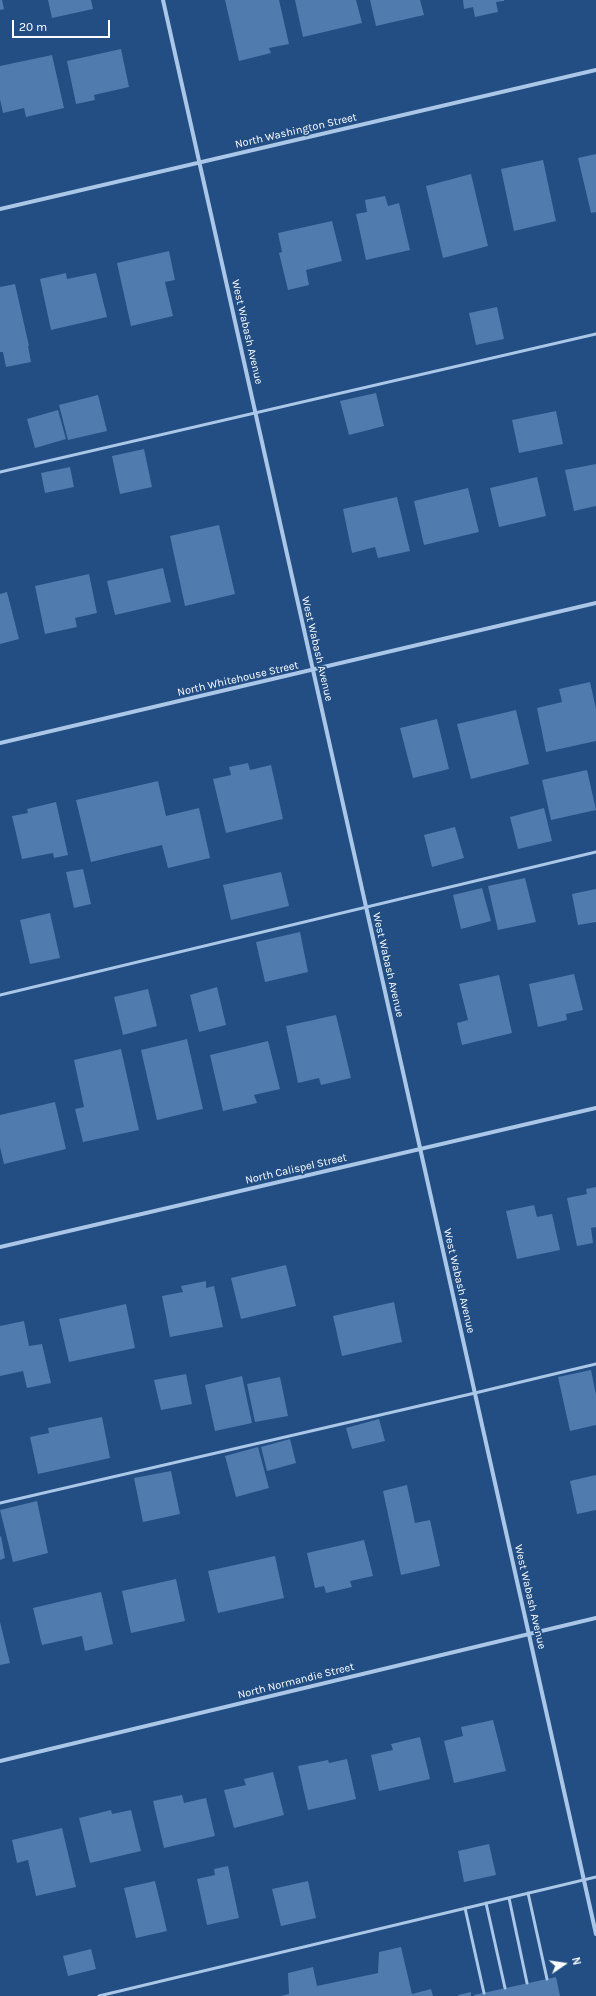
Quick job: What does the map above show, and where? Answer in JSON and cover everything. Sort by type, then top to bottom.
[{"type":"street","name":"West Wabash Avenue","points":[[163,0],[596,1934]]},
{"type":"street","name":"North Washington Street","points":[[0,210],[596,70]]},
{"type":"street","name":"North Whitehouse Street","points":[[0,744],[596,604]]},
{"type":"street","name":"North Calispel Street","points":[[0,1247],[596,1108]]},
{"type":"street","name":"North Normandie Street","points":[[0,1761],[596,1618]]},
{"type":"lane","points":[[0,472],[596,334]]},
{"type":"lane","points":[[0,995],[596,852]]},
{"type":"lane","points":[[0,1503],[596,1364]]},
{"type":"lane","points":[[99,1996],[596,1877]]},
{"type":"lane","points":[[528,1893],[547,1979]]},
{"type":"lane","points":[[509,1898],[527,1983]]},
{"type":"lane","points":[[486,1903],[505,1988]]},
{"type":"lane","points":[[465,1908],[484,1993]]},
{"type":"building","points":[[0,0],[2,0],[4,9],[0,10]]},
{"type":"building","points":[[48,0],[91,0],[93,9],[52,18]]},
{"type":"building","points":[[225,0],[279,0],[289,44],[269,48],[271,53],[239,61]]},
{"type":"building","points":[[295,0],[356,0],[362,23],[303,37]]},
{"type":"building","points":[[370,0],[420,0],[424,15],[376,26]]},
{"type":"building","points":[[463,0],[504,1],[496,2],[498,12],[475,17],[473,7],[464,9]]},
{"type":"building","points":[[121,49],[129,87],[94,95],[95,100],[76,104],[67,61]]},
{"type":"building","points":[[52,55],[64,108],[26,117],[24,108],[3,113],[0,99],[0,66]]},
{"type":"building","points":[[596,154],[596,212],[591,213],[578,158]]},
{"type":"building","points":[[543,160],[556,221],[514,231],[501,169]]},
{"type":"building","points":[[471,174],[488,246],[443,258],[426,186]]},
{"type":"building","points":[[385,196],[388,206],[399,203],[410,250],[366,260],[356,214],[367,212],[365,200]]},
{"type":"building","points":[[332,221],[342,261],[306,270],[309,285],[288,290],[279,253],[282,252],[278,233]]},
{"type":"building","points":[[169,251],[175,280],[165,282],[173,316],[131,326],[117,263]]},
{"type":"building","points":[[66,273],[67,279],[96,273],[107,317],[51,330],[40,279]]},
{"type":"building","points":[[15,284],[29,346],[31,362],[6,367],[3,352],[0,352],[0,287]]},
{"type":"building","points":[[497,307],[504,339],[476,345],[469,313]]},
{"type":"building","points":[[376,393],[384,426],[349,435],[340,401]]},
{"type":"building","points":[[98,395],[107,431],[68,440],[59,405]]},
{"type":"building","points":[[58,410],[66,439],[35,448],[27,419]]},
{"type":"building","points":[[556,411],[563,444],[519,453],[512,420]]},
{"type":"building","points":[[144,449],[152,487],[120,494],[112,456]]},
{"type":"building","points":[[596,464],[596,506],[574,511],[565,470]]},
{"type":"building","points":[[70,467],[74,487],[45,493],[41,473]]},
{"type":"building","points":[[537,477],[546,516],[499,527],[490,488]]},
{"type":"building","points":[[468,488],[479,532],[424,545],[414,501]]},
{"type":"building","points":[[397,497],[410,551],[378,558],[375,547],[352,553],[343,509]]},
{"type":"building","points":[[219,525],[235,594],[185,606],[170,536]]},
{"type":"building","points":[[163,568],[171,602],[115,615],[107,581]]},
{"type":"building","points":[[89,574],[97,613],[75,618],[77,627],[45,634],[35,586]]},
{"type":"building","points":[[7,592],[19,639],[0,644],[0,594]]},
{"type":"building","points":[[590,682],[596,709],[596,741],[546,752],[537,708],[562,702],[559,689]]},
{"type":"building","points":[[516,710],[529,764],[471,779],[457,724]]},
{"type":"building","points":[[437,719],[449,769],[413,778],[400,728]]},
{"type":"building","points":[[248,763],[250,770],[271,765],[283,819],[226,833],[213,779],[231,775],[229,767]]},
{"type":"building","points":[[587,770],[596,810],[551,820],[542,780]]},
{"type":"building","points":[[158,781],[166,816],[199,808],[210,858],[168,868],[162,845],[91,862],[76,800]]},
{"type":"building","points":[[56,802],[68,855],[54,858],[53,853],[22,859],[12,816],[28,813],[27,809]]},
{"type":"building","points":[[544,808],[552,841],[518,849],[510,817]]},
{"type":"building","points":[[455,827],[464,858],[432,867],[424,835]]},
{"type":"building","points":[[83,869],[91,904],[74,908],[66,872]]},
{"type":"building","points":[[281,872],[289,906],[231,920],[223,885]]},
{"type":"building","points":[[525,878],[536,922],[498,930],[488,886]]},
{"type":"building","points":[[482,888],[491,921],[461,929],[453,895]]},
{"type":"building","points":[[596,889],[596,922],[578,925],[572,894]]},
{"type":"building","points":[[50,913],[60,958],[30,964],[20,920]]},
{"type":"building","points":[[300,932],[308,972],[265,982],[256,942]]},
{"type":"building","points":[[574,974],[583,1010],[566,1014],[567,1020],[538,1027],[529,984]]},
{"type":"building","points":[[499,975],[512,1033],[462,1045],[457,1023],[468,1020],[459,984]]},
{"type":"building","points":[[217,987],[226,1025],[199,1032],[190,995]]},
{"type":"building","points":[[148,989],[157,1026],[123,1035],[114,997]]},
{"type":"building","points":[[336,1015],[351,1078],[321,1085],[319,1078],[298,1083],[286,1026]]},
{"type":"building","points":[[187,1039],[203,1109],[157,1120],[141,1050]]},
{"type":"building","points":[[268,1041],[280,1089],[254,1095],[257,1103],[223,1111],[210,1055]]},
{"type":"building","points":[[121,1049],[139,1130],[83,1142],[75,1109],[84,1107],[74,1060]]},
{"type":"building","points":[[55,1102],[66,1149],[4,1164],[0,1147],[0,1115]]},
{"type":"building","points":[[596,1187],[596,1227],[591,1228],[593,1243],[577,1246],[567,1198],[587,1194],[586,1189]]},
{"type":"building","points":[[534,1205],[537,1217],[552,1214],[560,1250],[517,1259],[506,1211]]},
{"type":"building","points":[[286,1265],[296,1306],[241,1319],[231,1278]]},
{"type":"building","points":[[206,1281],[206,1288],[214,1286],[223,1327],[170,1337],[162,1296],[183,1292],[181,1286]]},
{"type":"building","points":[[394,1302],[402,1342],[342,1356],[333,1316]]},
{"type":"building","points":[[126,1304],[135,1348],[69,1362],[59,1319]]},
{"type":"building","points":[[24,1321],[29,1346],[42,1344],[51,1383],[27,1388],[23,1371],[0,1376],[0,1326]]},
{"type":"building","points":[[591,1370],[596,1395],[596,1425],[570,1431],[558,1377]]},
{"type":"building","points":[[186,1374],[192,1404],[161,1410],[154,1380]]},
{"type":"building","points":[[242,1376],[252,1423],[215,1431],[205,1385]]},
{"type":"building","points":[[280,1377],[288,1416],[255,1422],[247,1384]]},
{"type":"building","points":[[102,1417],[110,1458],[38,1474],[30,1437],[49,1433],[48,1428]]},
{"type":"building","points":[[379,1419],[385,1441],[352,1449],[346,1428]]},
{"type":"building","points":[[290,1439],[296,1463],[267,1471],[261,1447]]},
{"type":"building","points":[[258,1447],[269,1488],[236,1497],[225,1456]]},
{"type":"building","points":[[171,1471],[180,1514],[143,1522],[134,1478]]},
{"type":"building","points":[[596,1475],[596,1510],[577,1514],[570,1481]]},
{"type":"building","points":[[407,1485],[415,1523],[430,1520],[440,1566],[401,1575],[383,1491]]},
{"type":"building","points":[[37,1501],[48,1553],[13,1562],[0,1510]]},
{"type":"building","points":[[1,1536],[5,1558],[0,1560],[0,1537]]},
{"type":"building","points":[[364,1540],[373,1576],[350,1581],[352,1587],[326,1593],[324,1586],[315,1588],[307,1553]]},
{"type":"building","points":[[275,1556],[284,1598],[218,1613],[208,1571]]},
{"type":"building","points":[[176,1579],[185,1621],[131,1633],[122,1591]]},
{"type":"building","points":[[101,1592],[113,1644],[85,1651],[82,1636],[42,1645],[33,1608]]},
{"type":"building","points":[[0,1622],[10,1663],[0,1665]]},
{"type":"building","points":[[493,1720],[506,1771],[454,1783],[444,1741],[463,1736],[461,1727]]},
{"type":"building","points":[[420,1737],[430,1779],[379,1791],[371,1755],[393,1750],[391,1744]]},
{"type":"building","points":[[347,1759],[356,1799],[308,1810],[298,1766],[328,1760],[329,1763]]},
{"type":"building","points":[[273,1772],[284,1815],[234,1828],[224,1790],[246,1785],[244,1779]]},
{"type":"building","points":[[182,1795],[184,1803],[206,1798],[215,1836],[164,1848],[153,1801]]},
{"type":"building","points":[[111,1810],[112,1814],[131,1810],[141,1851],[90,1863],[79,1818]]},
{"type":"building","points":[[62,1828],[76,1887],[36,1896],[28,1860],[17,1863],[12,1840]]},
{"type":"building","points":[[489,1844],[496,1875],[464,1882],[458,1851]]},
{"type":"building","points":[[228,1866],[239,1918],[207,1925],[197,1879],[215,1875],[214,1869]]},
{"type":"building","points":[[155,1881],[167,1931],[136,1938],[124,1888]]},
{"type":"building","points":[[308,1881],[316,1918],[281,1926],[272,1889]]},
{"type":"building","points":[[401,1947],[412,1994],[431,1989],[433,1996],[281,1996],[289,1994],[288,1973],[313,1967],[317,1986],[378,1973],[379,1952]]},
{"type":"building","points":[[91,1949],[96,1969],[68,1976],[63,1956]]},
{"type":"building","points":[[556,1977],[560,1996],[474,1996],[474,1995]]},
{"type":"building","points":[[471,1992],[471,1996],[458,1996],[458,1995]]}]
